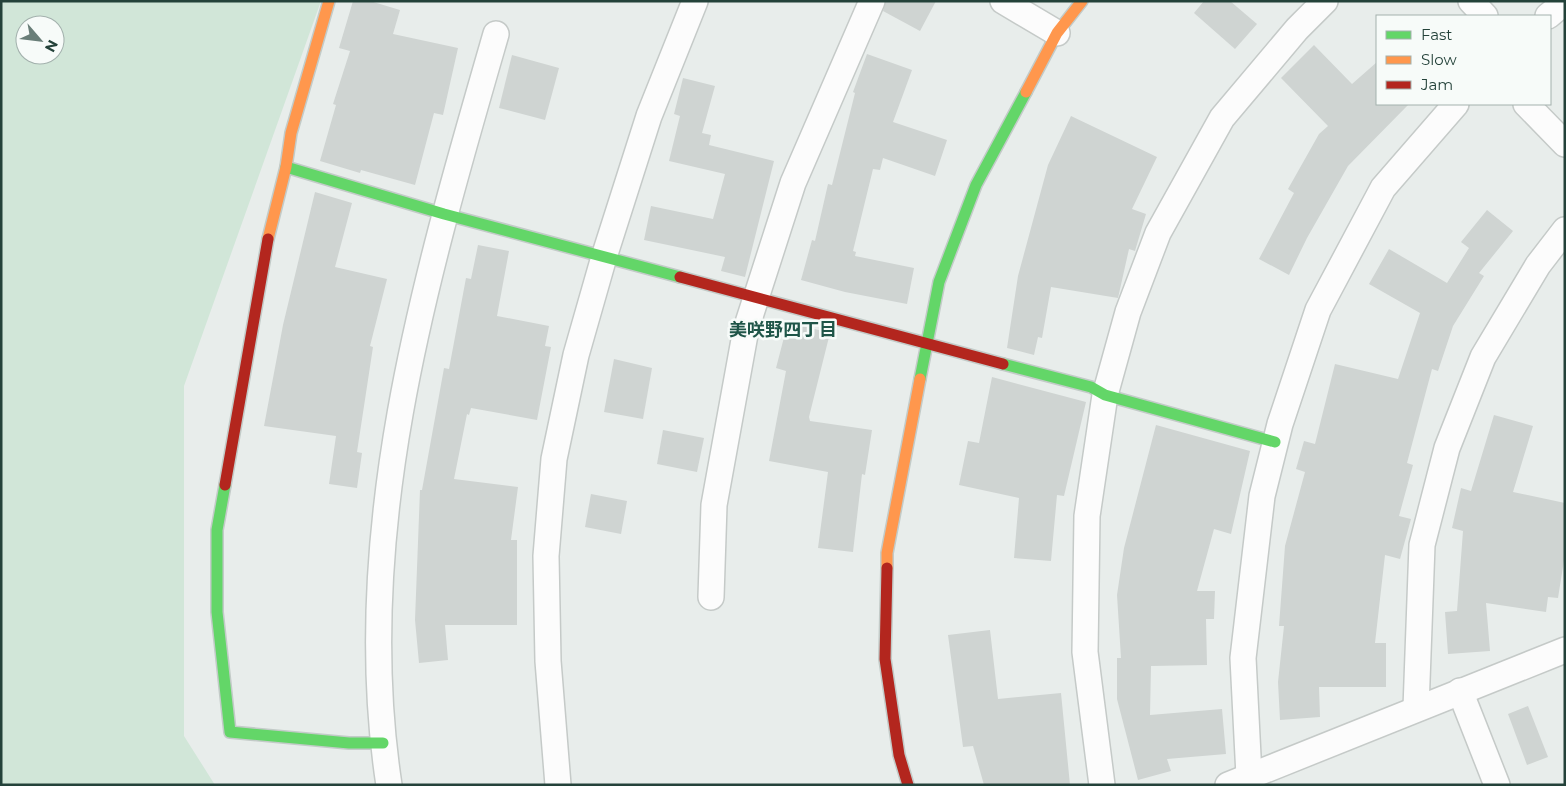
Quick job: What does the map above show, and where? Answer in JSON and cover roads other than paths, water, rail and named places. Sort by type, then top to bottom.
[{"type":"street","points":[[330,1],[291,133],[286,167],[270,225],[217,530],[217,612],[230,732],[349,743],[382,743]]},
{"type":"street","points":[[558,785],[548,661],[546,556],[554,469],[576,355],[604,257],[649,116],[695,1]]},
{"type":"street","points":[[710,597],[714,504],[746,329],[793,183],[872,1]]},
{"type":"street","points":[[1003,1],[1057,33]]},
{"type":"street","points":[[908,785],[899,755],[885,659],[887,553],[939,282],[976,186],[1057,33],[1082,1]]},
{"type":"street","points":[[1102,785],[1085,652],[1086,516],[1106,395],[1128,312],[1158,233],[1222,118],[1297,29],[1325,1]]},
{"type":"street","points":[[1471,1],[1484,15]]},
{"type":"street","points":[[1549,15],[1565,2]]},
{"type":"street","points":[[389,785],[382,743],[378,637],[387,498],[409,366],[444,214],[496,34]]},
{"type":"street","points":[[1455,105],[1383,188],[1318,310],[1280,424],[1262,496],[1243,658],[1239,780],[1565,650]]},
{"type":"street","points":[[1527,105],[1565,144]]},
{"type":"street","points":[[286,167],[444,214],[927,345],[1091,387],[1106,395],[1276,442]]},
{"type":"street","points":[[1416,708],[1422,545],[1447,448],[1483,357],[1538,264],[1565,230]]},
{"type":"street","points":[[1460,691],[1497,785]]},
{"type":"district","name":"美咲野四丁目","points":[[783,330]]}]
